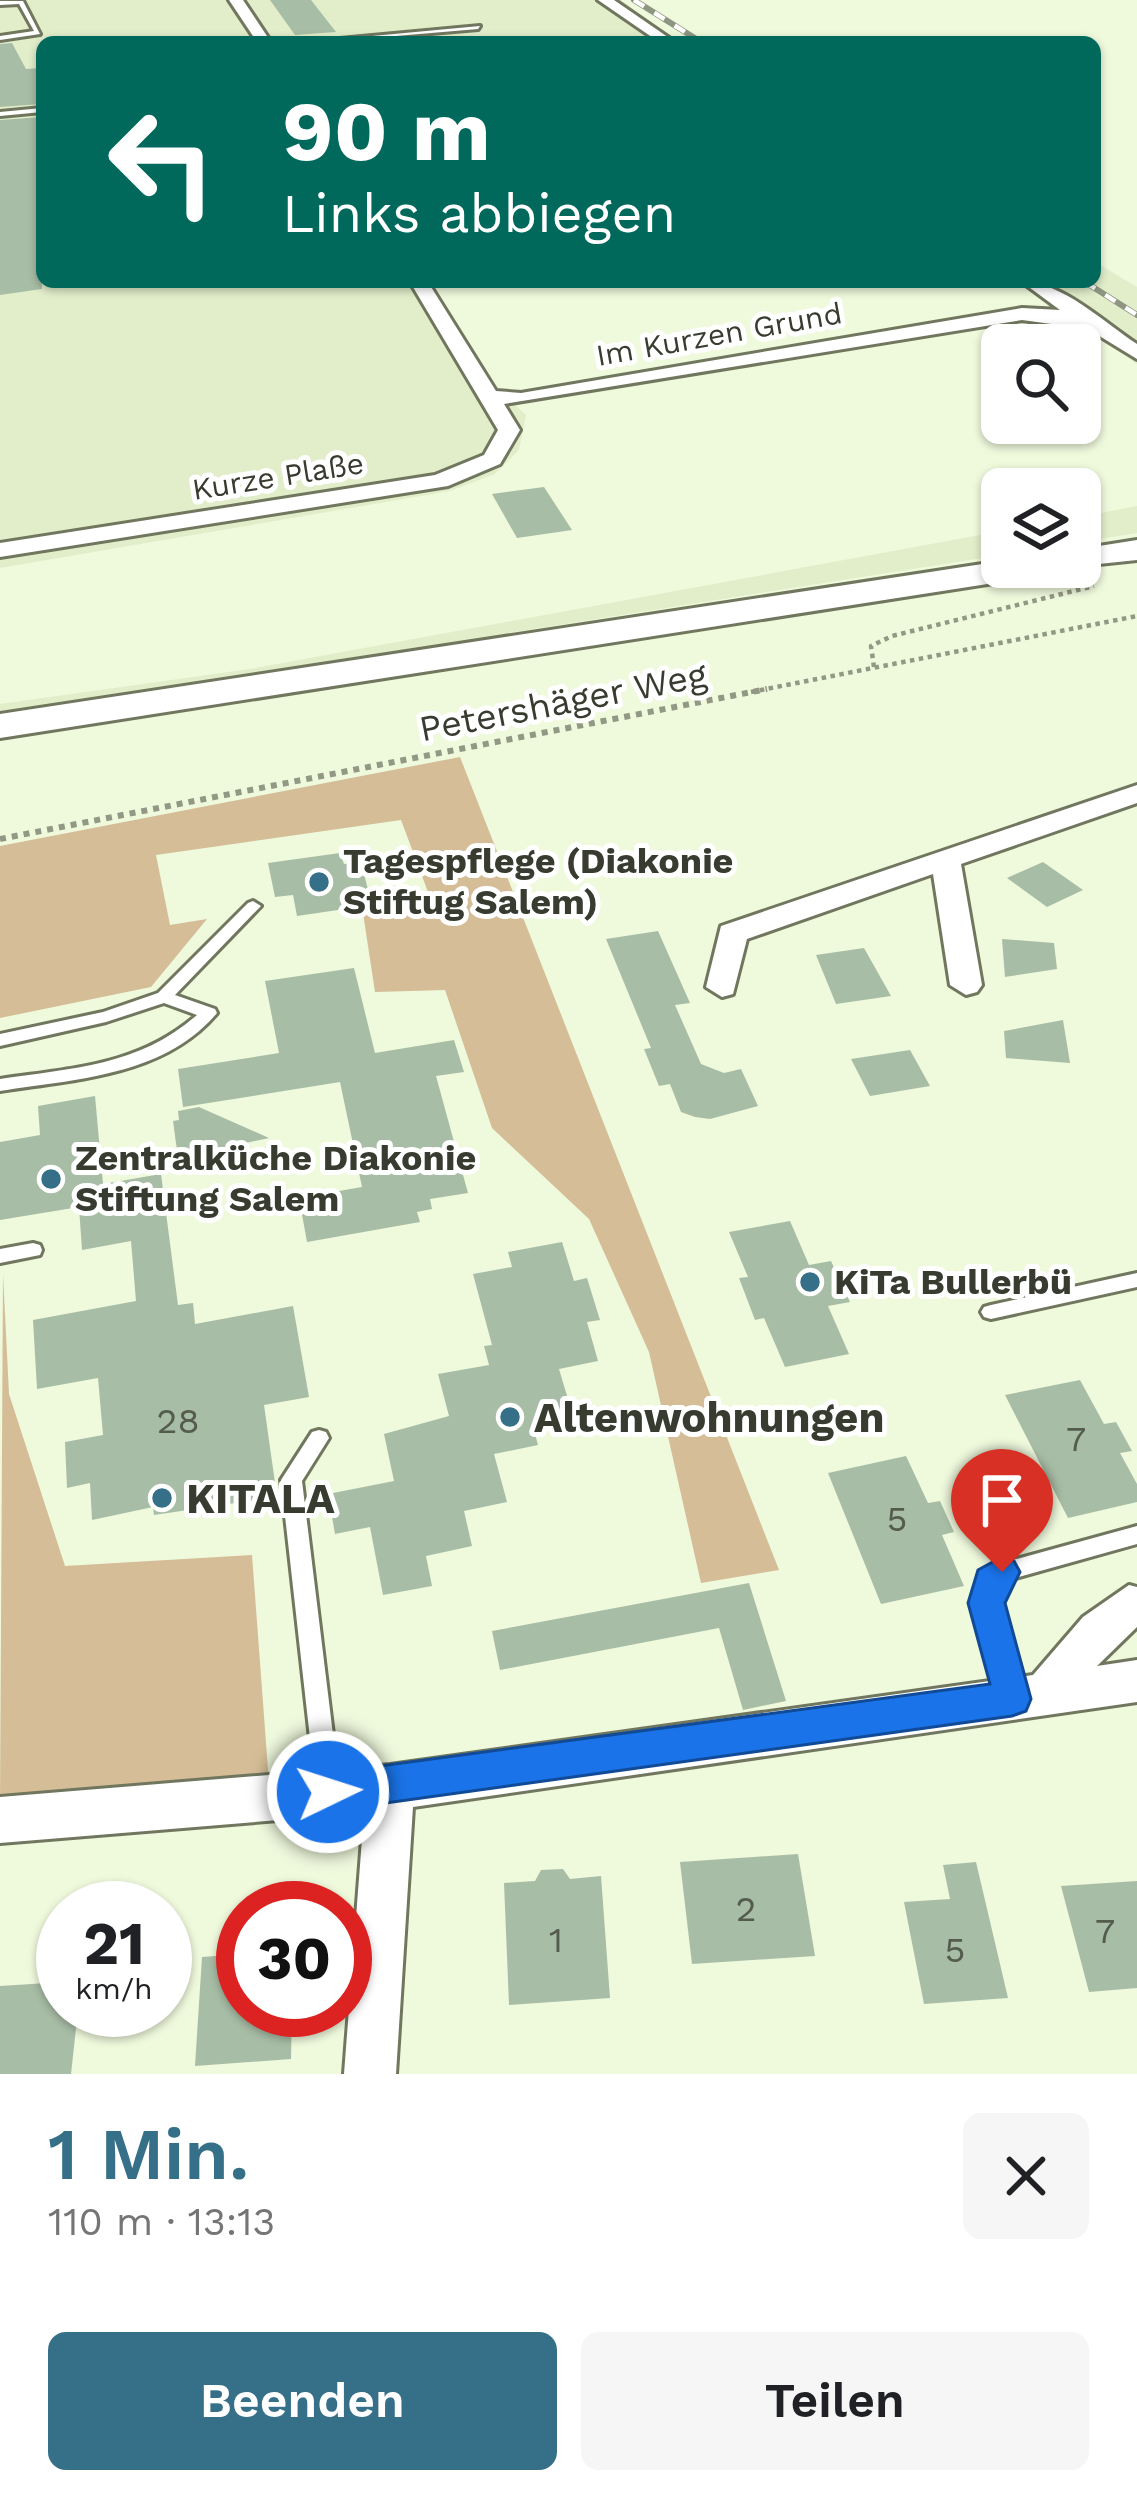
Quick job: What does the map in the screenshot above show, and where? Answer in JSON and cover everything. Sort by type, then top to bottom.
[{"type":"main road","points":[[1101,556],[1137,550]]},
{"type":"main road","points":[[0,726],[981,575]]},
{"type":"street","points":[[236,0],[259,36]]},
{"type":"street","points":[[604,0],[659,36]]},
{"type":"street","points":[[422,288],[493,397]]},
{"type":"street","points":[[1040,288],[1094,324]]},
{"type":"street","name":"Im Kurzen Grund","points":[[493,397],[521,399],[1022,314],[1058,315],[1092,324]]},
{"type":"street","points":[[1101,328],[1137,353]]},
{"type":"street","name":"Kurze Plaße","points":[[0,550],[440,481],[492,459],[504,447],[509,430],[493,397]]},
{"type":"street","points":[[722,987],[732,933],[1137,794]]},
{"type":"street","points":[[946,862],[966,985]]},
{"type":"street","points":[[1029,1697],[1129,1605],[1137,1607]]},
{"type":"street","points":[[0,1820],[390,1788],[1137,1682]]},
{"type":"street","points":[[370,2074],[390,1788]]},
{"type":"lane","points":[[0,4],[21,2],[38,33],[0,38]]},
{"type":"lane","points":[[389,36],[478,27]]},
{"type":"lane","points":[[0,114],[36,111]]},
{"type":"lane","points":[[0,1040],[106,1018],[164,997],[253,906]]},
{"type":"lane","points":[[0,1085],[142,1060],[180,1044],[209,1013],[164,997]]},
{"type":"lane","points":[[0,1256],[33,1250]]},
{"type":"lane","points":[[991,1312],[1137,1280]]},
{"type":"lane","points":[[319,1438],[291,1480],[328,1792]]},
{"type":"lane","points":[[1029,1697],[986,1603],[991,1581],[1002,1572],[1137,1535]]},
{"type":"path","points":[[874,668],[871,646],[892,636],[1115,581]]},
{"type":"path","name":"Petershäger Weg","points":[[0,838],[1137,616]]},
{"type":"shaded area","points":[[0,0],[621,0],[670,36],[36,36],[36,288],[432,288],[493,385],[526,415],[519,450],[495,474],[450,491],[0,568]]},
{"type":"shaded area","points":[[1101,266],[1137,287],[1137,364],[1101,340],[1101,324],[1078,324],[1025,288],[1101,288]]},
{"type":"shaded area","points":[[1137,506],[1137,533],[1101,539],[1101,513]]},
{"type":"shaded area","points":[[981,535],[981,558],[0,713],[0,704],[250,669]]},
{"type":"shaded area","points":[[460,757],[779,1570],[701,1583],[649,1352],[589,1219],[492,1128],[445,990],[375,992],[363,913],[428,892],[401,820],[156,855],[170,925],[207,919],[151,987],[0,1018],[0,846]]},
{"type":"shaded area","points":[[3,1274],[9,1394],[65,1566],[252,1555],[269,1783],[0,1802]]},
{"type":"building","points":[[270,0],[311,0],[336,32],[295,35]]},
{"type":"building","points":[[12,43],[26,69],[36,68],[36,104],[0,107],[0,44]]},
{"type":"building","points":[[36,117],[36,288],[42,289],[0,295],[0,120]]},
{"type":"building","points":[[544,487],[572,530],[517,538],[492,494]]},
{"type":"building","name":"Tagespflege (Diakonie Stiftug Salem)","points":[[340,853],[344,864],[361,862],[372,905],[297,916],[293,895],[275,897],[268,863]]},
{"type":"building","points":[[1043,862],[1083,890],[1047,907],[1007,878]]},
{"type":"building","points":[[658,931],[690,1003],[675,1005],[701,1064],[724,1073],[741,1069],[758,1106],[710,1119],[695,1117],[681,1112],[670,1084],[659,1086],[644,1049],[651,1048],[606,939]]},
{"type":"building","points":[[1002,939],[1054,943],[1057,969],[1005,977]]},
{"type":"building","points":[[864,948],[891,996],[836,1004],[816,955]]},
{"type":"building","points":[[354,968],[375,1053],[454,1040],[464,1072],[436,1076],[468,1193],[430,1199],[432,1209],[417,1212],[420,1222],[307,1242],[299,1198],[362,1187],[340,1082],[183,1107],[178,1069],[279,1053],[265,981]]},
{"type":"building","points":[[1063,1020],[1070,1063],[1006,1058],[1004,1031]]},
{"type":"building","points":[[910,1050],[930,1086],[870,1096],[851,1059]]},
{"type":"building","points":[[95,1096],[103,1184],[161,1174],[178,1305],[193,1303],[195,1324],[293,1306],[309,1397],[264,1405],[277,1497],[154,1515],[153,1507],[92,1520],[90,1483],[67,1488],[65,1442],[103,1435],[98,1378],[37,1389],[33,1320],[136,1301],[131,1241],[82,1250],[79,1207],[0,1220],[0,1142],[40,1135],[38,1106]]},
{"type":"building","points":[[199,1107],[269,1138],[178,1158],[173,1121],[179,1120],[178,1111]]},
{"type":"building","points":[[790,1221],[809,1265],[831,1261],[850,1302],[828,1306],[849,1354],[785,1367],[764,1318],[755,1320],[739,1278],[748,1277],[729,1232]]},
{"type":"building","name":"Altenwohnungen","points":[[562,1242],[574,1281],[587,1278],[600,1320],[587,1322],[598,1361],[559,1369],[574,1419],[533,1427],[538,1445],[494,1454],[507,1502],[464,1511],[472,1546],[426,1556],[432,1586],[383,1595],[370,1527],[335,1534],[328,1494],[394,1481],[384,1434],[449,1416],[438,1374],[489,1365],[484,1346],[492,1345],[473,1274],[512,1267],[508,1252]]},
{"type":"building","points":[[1080,1380],[1104,1424],[1116,1422],[1132,1451],[1120,1453],[1137,1484],[1137,1502],[1068,1518],[1005,1395]]},
{"type":"building","points":[[906,1456],[928,1503],[940,1501],[954,1532],[942,1535],[964,1586],[881,1604],[828,1473]]},
{"type":"building","points":[[749,1583],[786,1701],[743,1710],[719,1628],[500,1670],[492,1631]]},
{"type":"building","points":[[798,1854],[815,1956],[692,1964],[680,1862]]},
{"type":"building","points":[[976,1862],[1008,1998],[924,2004],[904,1902],[950,1899],[943,1865]]},
{"type":"building","points":[[563,1869],[570,1879],[601,1876],[610,1998],[509,2005],[504,1883],[535,1881],[541,1870]]},
{"type":"building","points":[[1137,1881],[1137,1988],[1089,1992],[1061,1886]]},
{"type":"building","points":[[216,1956],[216,2037],[291,2037],[291,2059],[195,2066],[202,1957]]},
{"type":"building","points":[[36,1984],[36,2037],[75,2037],[71,2074],[0,2074],[0,1986]]},
{"type":"railway","points":[[634,0],[691,36]]},
{"type":"railway","points":[[1094,288],[1137,315]]},
{"type":"place","name":"Tagespflege (Diakonie Stiftug Salem)","points":[[319,882]]},
{"type":"place","name":"Zentralküche Diakonie Stiftung Salem","points":[[51,1179]]},
{"type":"place","name":"KiTa Bullerbü","points":[[810,1282]]},
{"type":"place","name":"Altenwohnungen","points":[[510,1417]]},
{"type":"place","name":"KITALA","points":[[162,1498]]},
{"type":"route","points":[[328,1792],[390,1788],[1012,1699],[986,1603],[991,1581],[1002,1572]]}]
